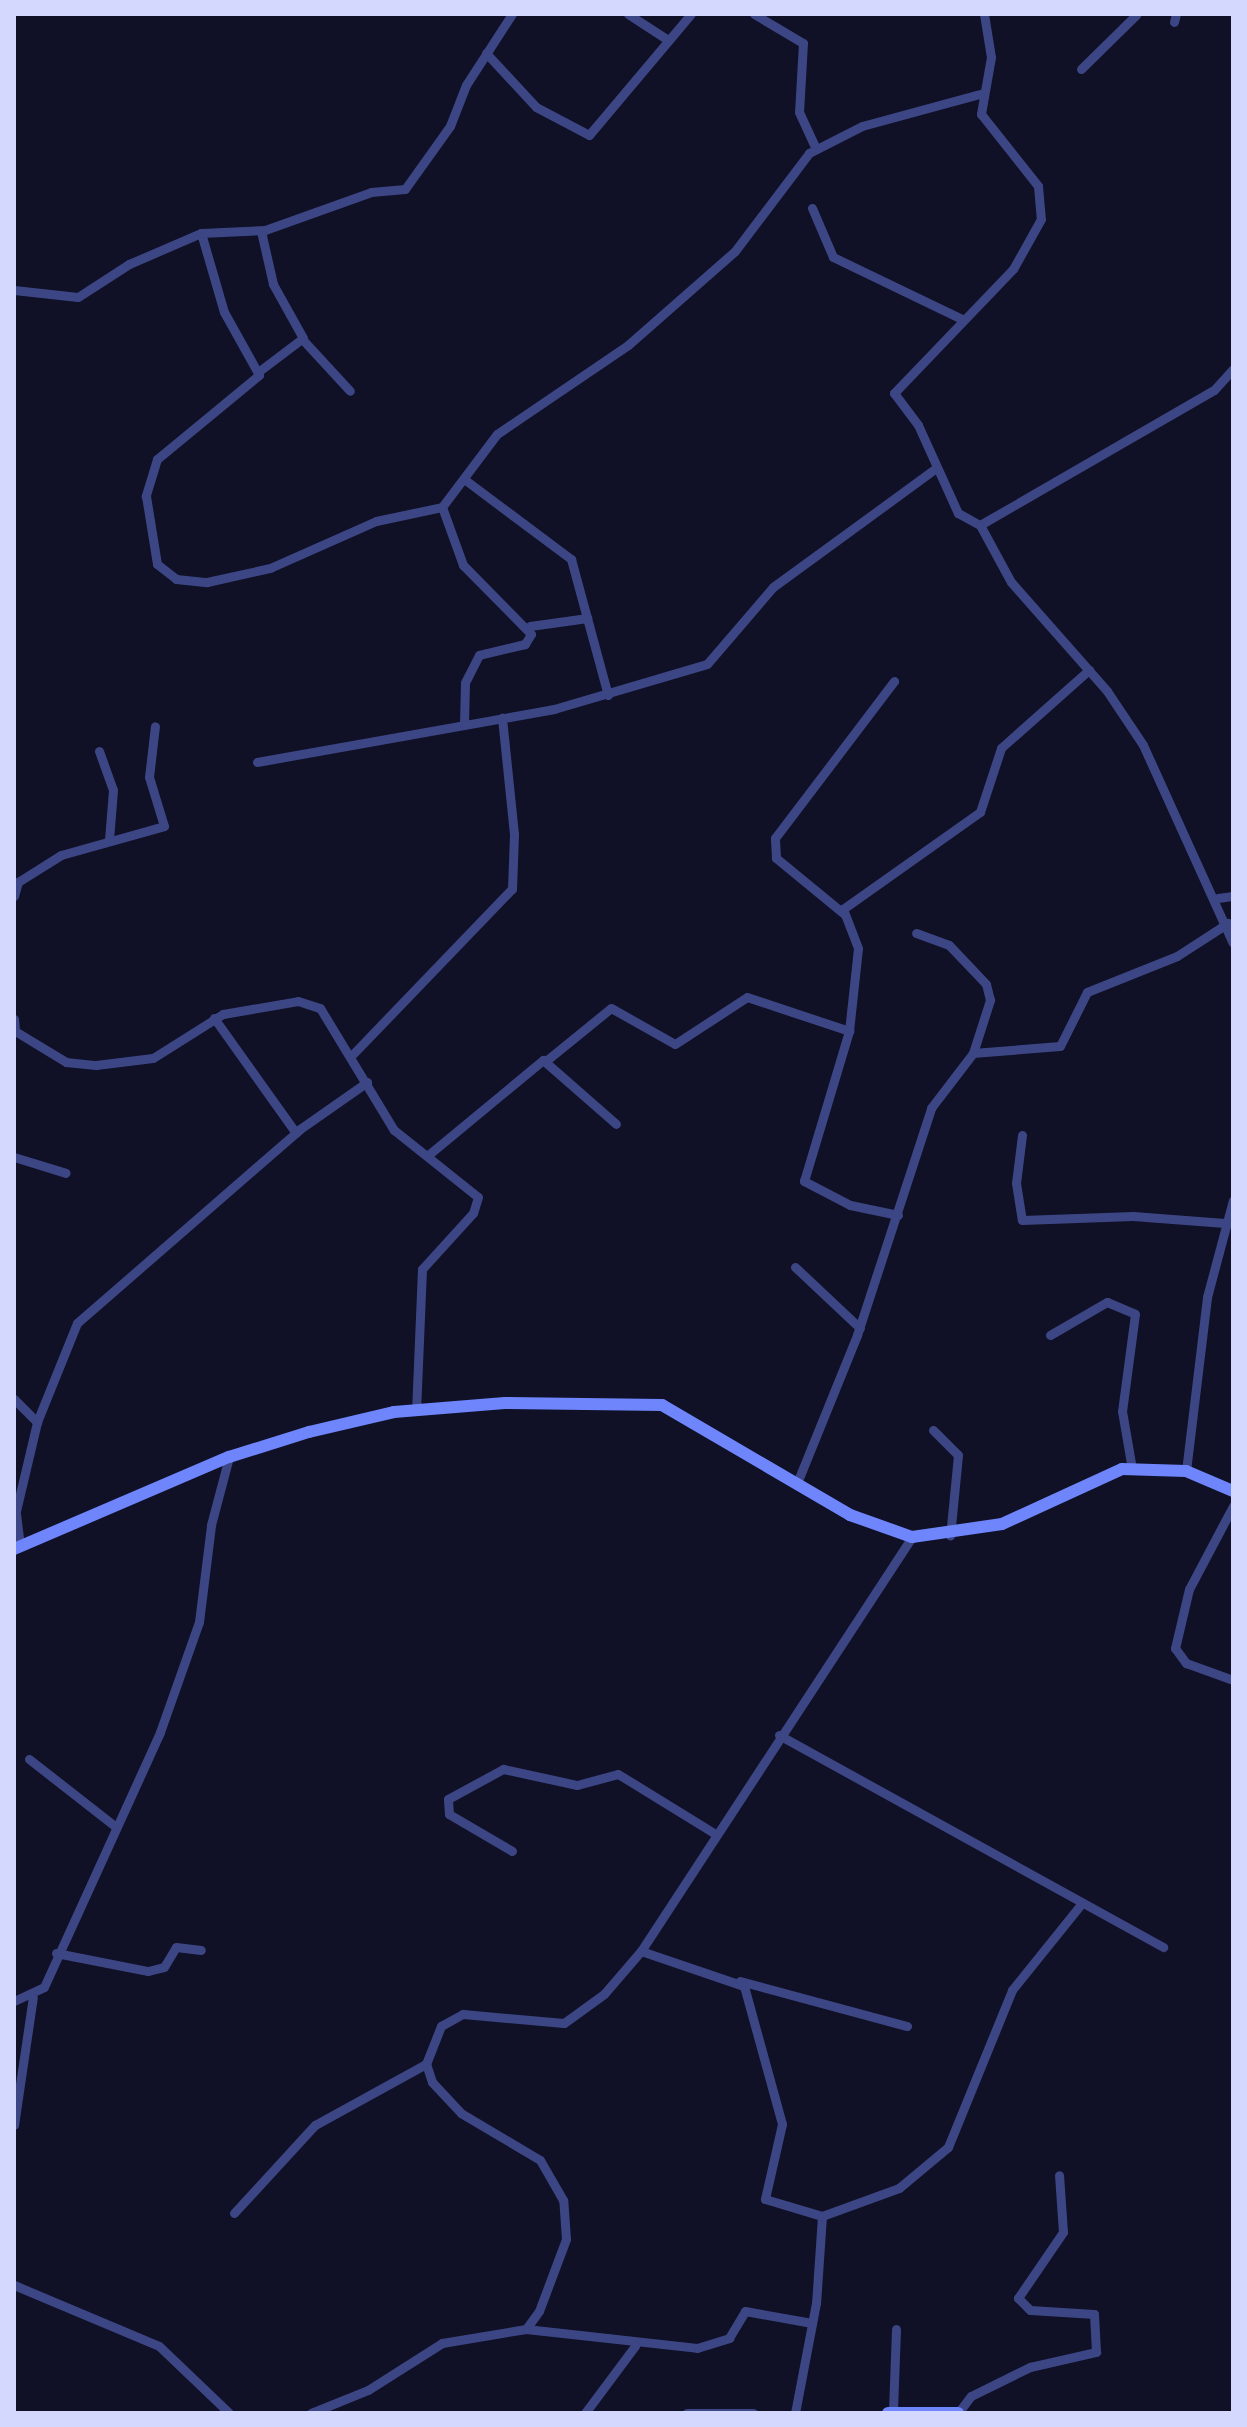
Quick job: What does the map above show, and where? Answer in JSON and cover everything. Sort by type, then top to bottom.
[{"type":"street","points":[[14,290],[86,295],[129,264],[201,233],[261,231],[371,192],[405,189],[450,126],[486,53],[512,14]]},
{"type":"street","points":[[628,14],[668,40]]},
{"type":"street","points":[[486,53],[536,107],[585,135],[691,14]]},
{"type":"street","points":[[754,14],[803,43],[799,112],[816,149]]},
{"type":"street","points":[[984,14],[991,57],[980,94],[985,121],[1032,175],[1042,208],[1025,254],[964,320],[894,388],[958,513],[980,525],[1017,590],[1089,670],[1143,745],[1188,852],[1218,898],[1233,943]]},
{"type":"street","points":[[1081,69],[1137,14]]},
{"type":"street","points":[[303,340],[258,372],[245,392],[152,465],[146,496],[164,573],[207,582],[240,578],[376,521],[442,507],[497,434],[616,355],[735,251],[816,149],[947,97],[980,94]]},
{"type":"street","points":[[812,208],[833,257],[964,320]]},
{"type":"street","points":[[261,231],[273,284],[303,340],[350,391]]},
{"type":"street","points":[[201,233],[224,312],[258,372]]},
{"type":"street","points":[[980,525],[1214,390],[1233,369]]},
{"type":"street","points":[[257,762],[502,718],[608,695],[707,664],[773,587],[936,468]]},
{"type":"street","points":[[464,479],[567,552],[608,695]]},
{"type":"street","points":[[442,507],[463,565],[530,626]]},
{"type":"street","points":[[530,626],[587,618]]},
{"type":"street","points":[[464,724],[470,668],[491,647],[525,644],[530,626]]},
{"type":"street","points":[[843,913],[855,894],[980,812],[1001,748],[1089,670]]},
{"type":"street","points":[[894,681],[775,838],[776,858],[843,913],[858,948],[849,1031],[804,1181],[850,1205],[898,1215]]},
{"type":"street","points":[[353,1054],[512,889],[514,834],[502,718]]},
{"type":"street","points":[[14,896],[18,882],[37,868],[166,822],[149,777],[155,726]]},
{"type":"street","points":[[99,751],[113,790],[109,840]]},
{"type":"street","points":[[1218,898],[1233,896]]},
{"type":"street","points":[[973,1053],[1060,1046],[1087,992],[1177,956],[1228,923]]},
{"type":"street","points":[[797,1483],[860,1328],[931,1108],[973,1053],[990,990],[949,945],[916,933]]},
{"type":"street","points":[[427,1156],[611,1008],[675,1044],[747,997],[849,1031]]},
{"type":"street","points":[[14,1019],[14,1034],[66,1062],[96,1065],[153,1058],[214,1018],[310,1003],[353,1054],[394,1130],[478,1197],[473,1213],[422,1269],[416,1410]]},
{"type":"street","points":[[214,1018],[296,1133]]},
{"type":"street","points":[[547,1060],[616,1124]]},
{"type":"street","points":[[367,1082],[296,1133],[91,1308],[71,1336],[37,1422],[16,1511],[17,1547],[229,1457],[336,1424],[416,1410],[662,1405],[870,1525],[912,1537],[950,1536],[1002,1524],[1132,1469],[1186,1471],[1233,1491]]},
{"type":"street","points":[[1022,1135],[1016,1183],[1022,1220],[1133,1216],[1228,1218]]},
{"type":"street","points":[[14,1157],[66,1173]]},
{"type":"street","points":[[1186,1471],[1207,1297],[1233,1200]]},
{"type":"street","points":[[795,1267],[860,1328]]},
{"type":"street","points":[[1050,1335],[1107,1302],[1135,1314],[1122,1411],[1132,1469]]},
{"type":"street","points":[[14,1399],[37,1422]]},
{"type":"street","points":[[933,1430],[958,1455],[950,1536]]},
{"type":"street","points":[[14,2125],[33,1997],[116,1827],[194,1637],[229,1457]]},
{"type":"street","points":[[1233,1506],[1189,1589],[1175,1648],[1186,1663],[1233,1680]]},
{"type":"street","points":[[234,2213],[315,2125],[426,2064],[441,2026],[454,2015],[564,2023],[604,1994],[641,1951],[714,1833],[912,1537]]},
{"type":"street","points":[[779,1735],[1163,1947]]},
{"type":"street","points":[[29,1759],[116,1827]]},
{"type":"street","points":[[512,1851],[449,1814],[448,1799],[503,1769],[577,1785],[618,1774],[714,1833]]},
{"type":"street","points":[[738,1980],[782,2124],[765,2199],[822,2216],[899,2188],[948,2147],[1012,1990],[1082,1903]]},
{"type":"street","points":[[56,1953],[148,1971],[164,1967],[176,1947],[201,1950]]},
{"type":"street","points":[[641,1951],[907,2026]]},
{"type":"street","points":[[14,2001],[33,1997]]},
{"type":"street","points":[[426,2064],[432,2082],[461,2113],[540,2160],[563,2200],[559,2267],[526,2329]]},
{"type":"street","points":[[896,2329],[891,2412],[958,2413],[971,2396],[1030,2367],[1096,2352],[1094,2314],[1030,2310],[1018,2298],[1063,2232],[1059,2175]]},
{"type":"street","points":[[795,2413],[812,2323],[822,2216]]},
{"type":"street","points":[[14,2285],[159,2346],[229,2413]]},
{"type":"street","points":[[311,2413],[368,2390],[442,2343],[526,2329],[635,2346],[723,2342],[745,2311],[812,2323]]},
{"type":"street","points":[[585,2413],[635,2346]]},
{"type":"street","points":[[687,2413],[753,2413]]}]
